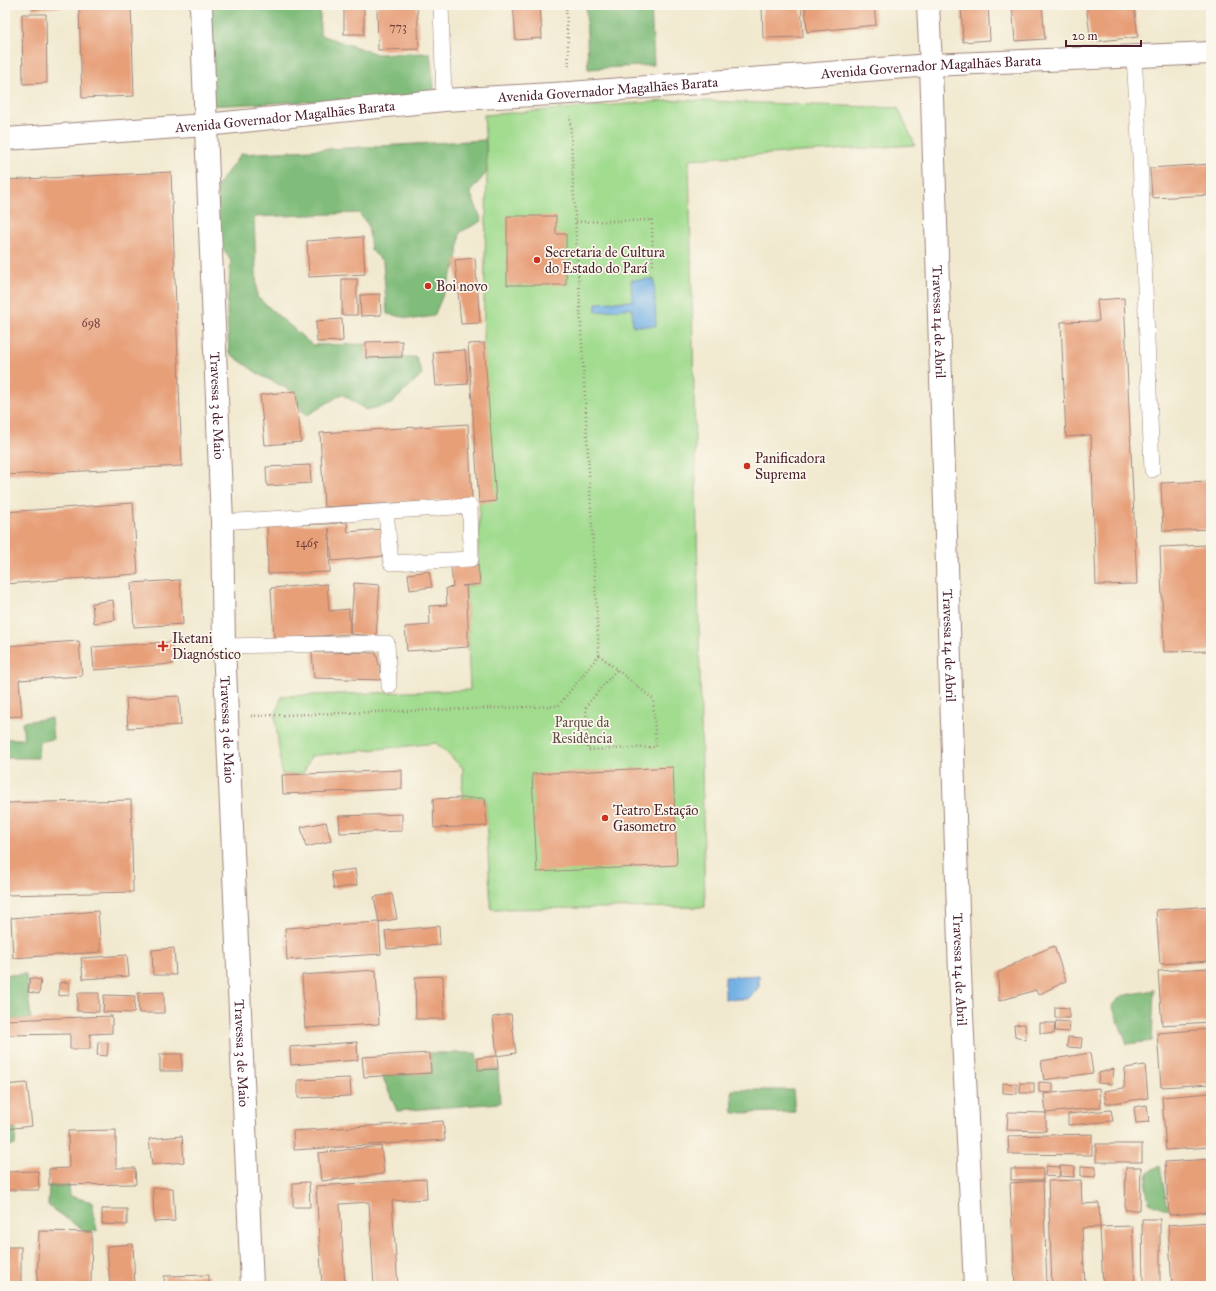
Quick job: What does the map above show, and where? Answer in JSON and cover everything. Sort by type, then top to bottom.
[{"type":"street","name":"Travessa 3 de Maio","points":[[201,5],[222,522],[224,646],[252,1286]]},
{"type":"street","name":"Travessa 14 de Abril","points":[[928,5],[960,974],[975,1286]]},
{"type":"street","name":"Avenida Governador Magalhães Barata","points":[[5,139],[206,125],[444,100],[570,93],[931,65],[1211,53]]},
{"type":"lane","points":[[441,5],[444,100]]},
{"type":"lane","points":[[1134,56],[1140,156],[1152,470]]},
{"type":"lane","points":[[222,522],[470,506],[471,559],[391,563],[386,512]]},
{"type":"lane","points":[[224,646],[387,643],[389,686]]},
{"type":"path","points":[[228,717],[558,706],[599,655],[566,5]]},
{"type":"path","points":[[576,222],[652,220],[653,267]]},
{"type":"path","points":[[599,655],[653,699],[656,747],[588,750],[586,706],[617,670]]},
{"type":"green space","points":[[201,5],[320,5],[320,35],[377,54],[430,53],[435,96],[205,106]]},
{"type":"green space","points":[[586,5],[651,5],[654,65],[588,69]]},
{"type":"green space","name":"Parque da Residência","points":[[679,100],[898,108],[915,145],[689,159],[705,907],[491,909],[485,798],[462,798],[463,768],[436,743],[311,756],[303,774],[282,775],[275,716],[282,696],[470,690],[466,586],[480,584],[478,564],[487,172],[484,115]]},
{"type":"green space","points":[[486,140],[487,172],[470,192],[482,221],[460,232],[457,261],[434,316],[414,319],[387,314],[383,262],[371,250],[368,225],[359,213],[254,217],[257,297],[312,345],[369,344],[366,358],[416,357],[422,374],[391,404],[366,410],[342,394],[306,416],[290,390],[260,375],[229,353],[227,310],[231,261],[220,244],[217,186],[241,154]]},
{"type":"green space","points":[[51,718],[53,739],[39,742],[38,758],[5,758],[5,739],[24,739],[22,722]]},
{"type":"green space","points":[[26,974],[31,1019],[5,1020],[5,975]]},
{"type":"green space","points":[[1154,990],[1152,1041],[1127,1044],[1112,1005],[1121,996]]},
{"type":"green space","points":[[430,1053],[476,1053],[479,1070],[498,1069],[500,1103],[397,1111],[382,1075],[431,1073]]},
{"type":"green space","points":[[732,1090],[793,1090],[795,1112],[733,1113]]},
{"type":"green space","points":[[16,1128],[15,1145],[5,1146],[5,1129]]},
{"type":"green space","points":[[1160,1166],[1168,1210],[1149,1202],[1146,1188],[1148,1173]]},
{"type":"green space","points":[[49,1185],[69,1185],[70,1196],[92,1202],[97,1231],[85,1232],[48,1205]]},
{"type":"water","points":[[654,279],[656,326],[633,326],[632,308],[596,312],[596,303],[632,301],[631,280]]},
{"type":"water","points":[[759,975],[759,987],[748,999],[725,999],[725,977]]},
{"type":"building","points":[[32,5],[67,5],[67,7],[32,9]]},
{"type":"building","points":[[79,5],[131,5],[134,96],[82,98]]},
{"type":"building","points":[[344,5],[364,5],[364,34],[344,34]]},
{"type":"building","points":[[377,5],[417,5],[419,49],[378,50]]},
{"type":"building","points":[[513,5],[540,5],[542,38],[516,40]]},
{"type":"building","points":[[762,5],[801,5],[803,37],[763,38]]},
{"type":"building","points":[[805,5],[874,5],[876,25],[807,32]]},
{"type":"building","points":[[961,5],[988,5],[990,40],[963,42]]},
{"type":"building","points":[[1012,5],[1042,5],[1045,39],[1015,41]]},
{"type":"building","points":[[1086,5],[1134,5],[1138,37],[1091,42]]},
{"type":"building","points":[[22,14],[46,14],[47,83],[23,84]]},
{"type":"building","points":[[1211,164],[1211,195],[1152,198],[1150,168]]},
{"type":"building","points":[[171,172],[182,466],[5,475],[5,180]]},
{"type":"building","name":"Secretaria de Cultura do Estado do Pará","points":[[507,216],[556,216],[556,234],[566,234],[566,285],[507,285]]},
{"type":"building","points":[[363,237],[365,274],[309,277],[307,241]]},
{"type":"building","points":[[475,258],[480,323],[461,324],[455,260]]},
{"type":"building","points":[[342,279],[357,279],[357,315],[342,315]]},
{"type":"building","points":[[380,294],[381,315],[361,316],[360,295]]},
{"type":"building","points":[[1124,298],[1137,584],[1096,585],[1091,435],[1066,437],[1061,322],[1099,321],[1097,300]]},
{"type":"building","points":[[342,319],[343,341],[317,342],[316,321]]},
{"type":"building","points":[[402,341],[402,357],[366,358],[366,342]]},
{"type":"building","points":[[484,343],[496,501],[479,503],[468,344]]},
{"type":"building","points":[[465,350],[468,384],[436,386],[433,352]]},
{"type":"building","points":[[296,391],[301,442],[265,445],[260,395]]},
{"type":"building","points":[[468,424],[472,499],[324,507],[320,433]]},
{"type":"building","points":[[310,465],[311,483],[267,486],[266,467]]},
{"type":"building","points":[[1211,481],[1211,529],[1163,531],[1161,483]]},
{"type":"building","points":[[133,503],[138,574],[5,584],[5,512]]},
{"type":"building","points":[[347,522],[348,532],[383,529],[385,556],[332,561],[329,528],[330,572],[268,574],[267,525],[328,524]]},
{"type":"building","points":[[1207,545],[1208,576],[1211,576],[1211,651],[1164,652],[1160,547]]},
{"type":"building","points":[[478,564],[480,584],[462,586],[466,586],[468,647],[407,651],[405,627],[430,625],[429,606],[447,605],[446,588],[453,587],[451,566]]},
{"type":"building","points":[[429,571],[432,587],[410,590],[408,574]]},
{"type":"building","points":[[180,580],[183,624],[134,627],[131,583]]},
{"type":"building","points":[[354,583],[380,585],[376,636],[350,634]]},
{"type":"building","points":[[327,584],[329,611],[349,609],[350,634],[274,639],[271,588]]},
{"type":"building","points":[[113,600],[115,620],[94,623],[92,603]]},
{"type":"building","points":[[79,641],[82,676],[19,680],[22,716],[5,717],[5,646]]},
{"type":"building","points":[[172,642],[173,664],[94,670],[92,647]]},
{"type":"building","points":[[312,652],[376,653],[383,680],[314,678]]},
{"type":"building","points":[[179,696],[181,725],[128,728],[126,699]]},
{"type":"building","points":[[673,767],[677,865],[537,872],[532,774]]},
{"type":"building","points":[[402,770],[402,789],[283,794],[282,775]]},
{"type":"building","points":[[485,798],[487,826],[434,828],[433,799]]},
{"type":"building","points":[[131,800],[133,892],[6,895],[5,803]]},
{"type":"building","points":[[402,814],[402,831],[340,833],[339,816]]},
{"type":"building","points":[[326,822],[331,841],[306,847],[301,827]]},
{"type":"building","points":[[355,869],[357,885],[334,889],[331,872]]},
{"type":"building","points":[[392,894],[397,919],[379,922],[374,897]]},
{"type":"building","points":[[1211,906],[1211,961],[1160,964],[1156,910]]},
{"type":"building","points":[[98,911],[101,952],[13,958],[11,918]]},
{"type":"building","points":[[379,922],[381,954],[287,960],[285,928]]},
{"type":"building","points":[[439,926],[440,945],[387,949],[385,931]]},
{"type":"building","points":[[1054,946],[1066,981],[1038,995],[1036,990],[999,1001],[998,973],[1025,958]]},
{"type":"building","points":[[174,948],[176,975],[153,975],[152,950]]},
{"type":"building","points":[[127,955],[129,976],[83,979],[81,958]]},
{"type":"building","points":[[1211,968],[1211,1022],[1162,1025],[1158,971]]},
{"type":"building","points":[[376,970],[379,1024],[305,1028],[302,975]]},
{"type":"building","points":[[443,976],[444,1019],[416,1019],[415,977]]},
{"type":"building","points":[[30,978],[41,980],[39,994],[28,992]]},
{"type":"building","points":[[69,982],[69,995],[59,996],[59,983]]},
{"type":"building","points":[[164,992],[164,1013],[139,1013],[138,993]]},
{"type":"building","points":[[78,993],[99,993],[99,1012],[77,1011]]},
{"type":"building","points":[[104,995],[135,996],[134,1013],[103,1012]]},
{"type":"building","points":[[1055,1007],[1069,1008],[1069,1018],[1055,1018]]},
{"type":"building","points":[[511,1014],[516,1053],[497,1056],[493,1017]]},
{"type":"building","points":[[112,1016],[112,1033],[90,1034],[90,1049],[70,1049],[70,1034],[5,1035],[5,1020]]},
{"type":"building","points":[[1056,1021],[1070,1022],[1069,1032],[1055,1031]]},
{"type":"building","points":[[1040,1023],[1055,1023],[1054,1034],[1040,1033]]},
{"type":"building","points":[[1025,1024],[1026,1040],[1015,1036],[1014,1025]]},
{"type":"building","points":[[1211,1029],[1211,1084],[1161,1087],[1157,1033]]},
{"type":"building","points":[[1068,1037],[1082,1038],[1081,1048],[1067,1047]]},
{"type":"building","points":[[98,1042],[108,1043],[107,1056],[97,1055]]},
{"type":"building","points":[[357,1042],[358,1060],[291,1065],[290,1047]]},
{"type":"building","points":[[430,1053],[431,1073],[364,1077],[362,1057]]},
{"type":"building","points":[[1090,1053],[1093,1073],[1044,1080],[1041,1061]]},
{"type":"building","points":[[160,1054],[182,1054],[182,1071],[160,1071]]},
{"type":"building","points":[[497,1056],[498,1069],[478,1070],[478,1058]]},
{"type":"building","points":[[1145,1065],[1148,1098],[1106,1104],[1104,1091],[1124,1088],[1125,1068]]},
{"type":"building","points":[[1114,1069],[1112,1084],[1098,1083],[1099,1073]]},
{"type":"building","points":[[350,1078],[351,1096],[298,1098],[298,1080]]},
{"type":"building","points":[[1039,1082],[1053,1083],[1053,1093],[1099,1088],[1101,1107],[1046,1113],[1044,1094],[1052,1093],[1039,1092]]},
{"type":"building","points":[[27,1083],[32,1126],[5,1129],[5,1085]]},
{"type":"building","points":[[1003,1083],[1017,1084],[1017,1094],[1003,1093]]},
{"type":"building","points":[[1020,1083],[1034,1083],[1034,1093],[1020,1093]]},
{"type":"building","points":[[1211,1093],[1211,1147],[1166,1150],[1162,1097]]},
{"type":"building","points":[[1147,1105],[1149,1122],[1136,1123],[1134,1107]]},
{"type":"building","points":[[1111,1110],[1113,1121],[1068,1125],[1068,1114]]},
{"type":"building","points":[[1008,1112],[1046,1113],[1046,1131],[1007,1130]]},
{"type":"building","points":[[443,1121],[445,1140],[294,1150],[293,1131]]},
{"type":"building","points":[[116,1130],[116,1168],[135,1168],[136,1184],[49,1185],[49,1169],[69,1168],[68,1131]]},
{"type":"building","points":[[1092,1134],[1092,1155],[1009,1154],[1008,1136]]},
{"type":"building","points":[[182,1136],[184,1162],[152,1165],[149,1139]]},
{"type":"building","points":[[1096,1144],[1142,1144],[1142,1162],[1096,1162]]},
{"type":"building","points":[[381,1146],[384,1174],[321,1181],[318,1153]]},
{"type":"building","points":[[1211,1159],[1211,1212],[1169,1215],[1165,1162]]},
{"type":"building","points":[[1046,1166],[1060,1167],[1059,1177],[1045,1176]]},
{"type":"building","points":[[1060,1166],[1075,1167],[1074,1177],[1060,1176]]},
{"type":"building","points":[[1081,1166],[1096,1167],[1095,1177],[1081,1176]]},
{"type":"building","points":[[1126,1167],[1141,1167],[1140,1210],[1125,1210]]},
{"type":"building","points":[[1011,1169],[1043,1169],[1043,1180],[1011,1180]]},
{"type":"building","points":[[38,1171],[39,1190],[5,1190],[5,1172]]},
{"type":"building","points":[[426,1179],[427,1199],[392,1201],[398,1286],[374,1286],[369,1202],[340,1204],[345,1286],[322,1286],[316,1186]]},
{"type":"building","points":[[1081,1180],[1082,1204],[1099,1203],[1100,1227],[1082,1228],[1085,1286],[1052,1286],[1048,1181]]},
{"type":"building","points":[[1043,1181],[1047,1286],[1015,1286],[1010,1183]]},
{"type":"building","points":[[309,1182],[310,1207],[293,1207],[293,1183]]},
{"type":"building","points":[[153,1188],[173,1188],[175,1221],[154,1222]]},
{"type":"building","points":[[102,1209],[127,1209],[127,1225],[102,1224]]},
{"type":"building","points":[[1142,1219],[1160,1219],[1160,1286],[1143,1286]]},
{"type":"building","points":[[1211,1222],[1211,1286],[1172,1286],[1168,1225]]},
{"type":"building","points":[[1132,1226],[1135,1286],[1103,1286],[1100,1227]]},
{"type":"building","points":[[39,1231],[92,1232],[91,1286],[37,1286]]},
{"type":"building","points":[[133,1244],[135,1286],[110,1286],[107,1246]]},
{"type":"building","points":[[5,1247],[21,1247],[21,1286],[5,1286]]},
{"type":"building","points":[[209,1275],[209,1286],[165,1286],[164,1276]]},
{"type":"place","name":"Secretaria de Cultura do Estado do Pará","points":[[537,260]]},
{"type":"place","name":"Boi novo","points":[[428,286]]},
{"type":"place","name":"Panificadora Suprema","points":[[747,466]]},
{"type":"place","name":"Iketani Diagnóstico","points":[[163,646]]},
{"type":"place","name":"Teatro Estação Gasometro","points":[[605,818]]}]
